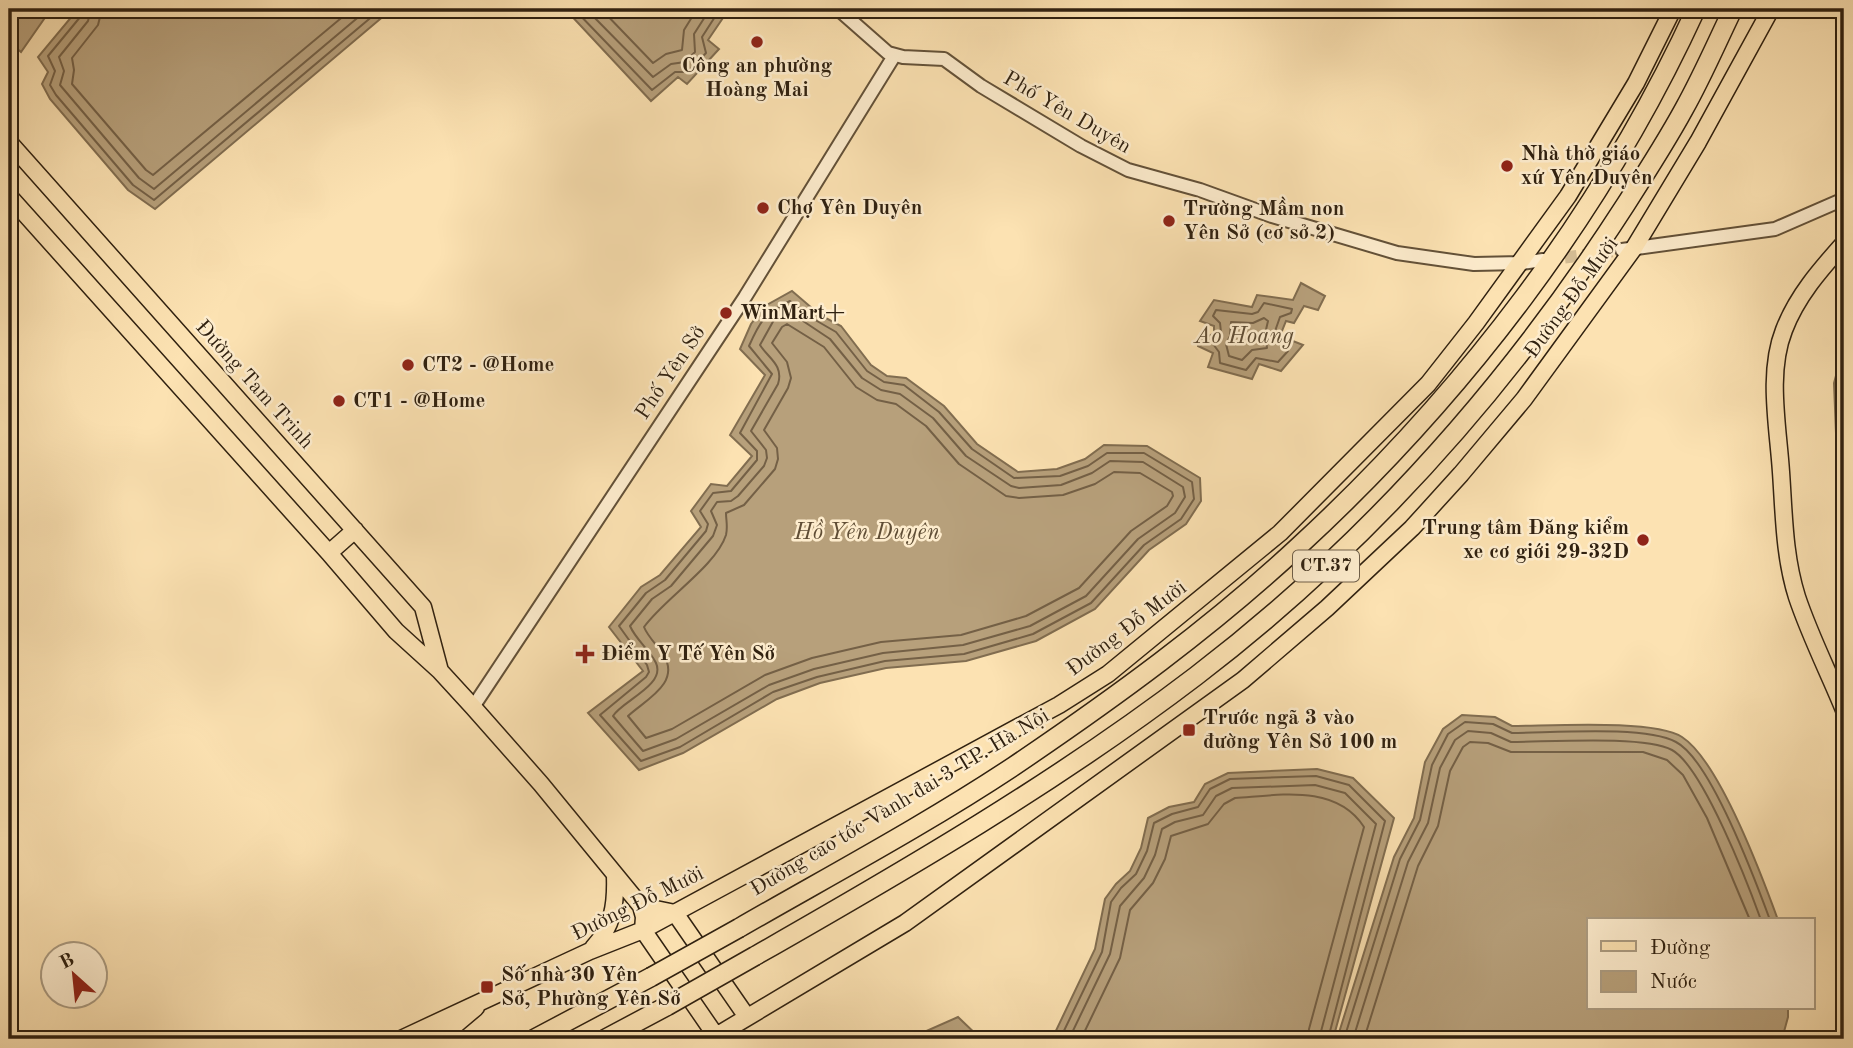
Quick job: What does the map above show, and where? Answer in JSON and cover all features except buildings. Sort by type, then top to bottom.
[{"type":"highway","name":"Đường cao tốc Vành đai 3 TP. Hà Nội","points":[[534,1039],[651,977],[874,851],[1011,767],[1120,692],[1236,602],[1356,492],[1403,443],[1506,320],[1574,228],[1635,128],[1696,9]]},
{"type":"highway","name":"CT.37","points":[[605,1039],[891,879],[1029,794],[1139,718],[1258,625],[1320,571],[1383,511],[1475,409],[1540,328],[1600,244],[1685,107],[1733,9]]},
{"type":"highway","points":[[437,1039],[475,1007]]},
{"type":"main road","name":"Đường Đỗ Mười","points":[[401,1039],[475,1007],[590,951],[643,930],[1025,724],[1108,674],[1236,571],[1327,488],[1428,384],[1521,263],[1568,196],[1636,83],[1673,9]]},
{"type":"main road","name":"Đường Đỗ Mười","points":[[714,1038],[905,923],[1242,680],[1327,608],[1412,528],[1469,466],[1550,365],[1698,142],[1771,9]]},
{"type":"main road","name":"Đường Tam Trinh","points":[[9,142],[423,607],[440,671]]},
{"type":"main road","name":"Đường Tam Trinh","points":[[9,197],[396,631],[440,671],[473,707],[541,784],[641,906]]},
{"type":"main road","points":[[1844,243],[1817,273],[1796,303],[1783,331],[1776,358],[1776,391],[1784,540],[1797,597],[1844,710]]},
{"type":"main road","points":[[329,553],[355,530]]},
{"type":"main road","points":[[590,951],[606,934],[616,900],[615,876]]},
{"type":"main road","points":[[714,1038],[643,930],[641,906],[675,913],[747,1017]]},
{"type":"street","points":[[838,9],[882,49],[894,56]]},
{"type":"street","name":"Phố Yên Duyên","points":[[894,56],[944,59],[981,86],[1081,146],[1128,170],[1200,190],[1272,216],[1397,253],[1474,264],[1544,260]]},
{"type":"street","name":"Phố Yên Sở","points":[[473,707],[745,297],[894,56]]},
{"type":"street","points":[[1628,249],[1775,229],[1844,199]]},
{"type":"water","points":[[9,9],[51,9],[21,52],[9,42]]},
{"type":"water","points":[[78,9],[392,9],[155,209],[128,190],[50,99],[42,84],[48,72],[38,57]]},
{"type":"water","points":[[565,9],[729,9],[708,40],[719,49],[687,84],[678,77],[651,101]]},
{"type":"water","name":"Ao Hoang","points":[[1301,283],[1325,296],[1318,310],[1304,306],[1294,323],[1286,321],[1280,336],[1303,345],[1281,371],[1259,364],[1252,379],[1208,367],[1213,353],[1198,346],[1198,342],[1214,333],[1214,326],[1200,321],[1214,300],[1252,307],[1257,295],[1293,300]]},
{"type":"water","name":"Hồ Yên Duyên","points":[[792,291],[820,315],[841,326],[871,365],[887,376],[906,378],[944,406],[977,444],[1018,472],[1057,469],[1085,459],[1104,445],[1147,446],[1200,478],[1201,501],[1186,524],[1149,550],[1095,609],[1036,641],[966,661],[886,668],[820,683],[777,699],[683,753],[639,770],[588,713],[643,671],[609,627],[641,587],[660,575],[701,527],[691,511],[711,484],[727,486],[752,456],[730,435],[765,375],[740,349],[751,324],[765,306]]},
{"type":"water","points":[[1844,346],[1844,510],[1834,383]]},
{"type":"water","points":[[1462,715],[1495,717],[1512,726],[1626,726],[1668,731],[1682,737],[1696,750],[1724,794],[1738,821],[1777,918],[1587,918],[1587,1010],[1788,1010],[1782,1039],[1337,1039],[1394,857],[1414,818],[1425,762],[1443,729]]},
{"type":"water","points":[[1317,769],[1353,778],[1394,818],[1333,1039],[1052,1039],[1095,949],[1105,899],[1130,871],[1141,848],[1148,818],[1169,807],[1194,802],[1205,784],[1228,773]]},
{"type":"water","points":[[958,1017],[981,1039],[877,1039],[878,1035],[922,1033]]},
{"type":"tunnel","points":[[1547,260],[1622,250]]},
{"type":"place","name":"Công an phường Hoàng Mai","points":[[757,42]]},
{"type":"place","name":"Nhà thờ giáo xứ Yên Duyên","points":[[1507,166]]},
{"type":"place","name":"Chợ Yên Duyên","points":[[763,208]]},
{"type":"place","name":"Trường Mầm non Yên Sở (cơ sở 2)","points":[[1169,221]]},
{"type":"place","name":"WinMart+","points":[[726,313]]},
{"type":"place","name":"CT2 - @Home","points":[[408,365]]},
{"type":"place","name":"CT1 - @Home","points":[[339,401]]},
{"type":"place","name":"Trung tâm Đăng kiểm xe cơ giới 29-32D","points":[[1643,540]]},
{"type":"place","name":"Điểm Y Tế Yên Sở","points":[[585,654]]},
{"type":"place","name":"Trước ngã 3 vào đường Yên Sở 100 m","points":[[1189,730]]},
{"type":"place","name":"Số nhà 30 Yên Sở, Phường Yên Sở","points":[[487,987]]}]
